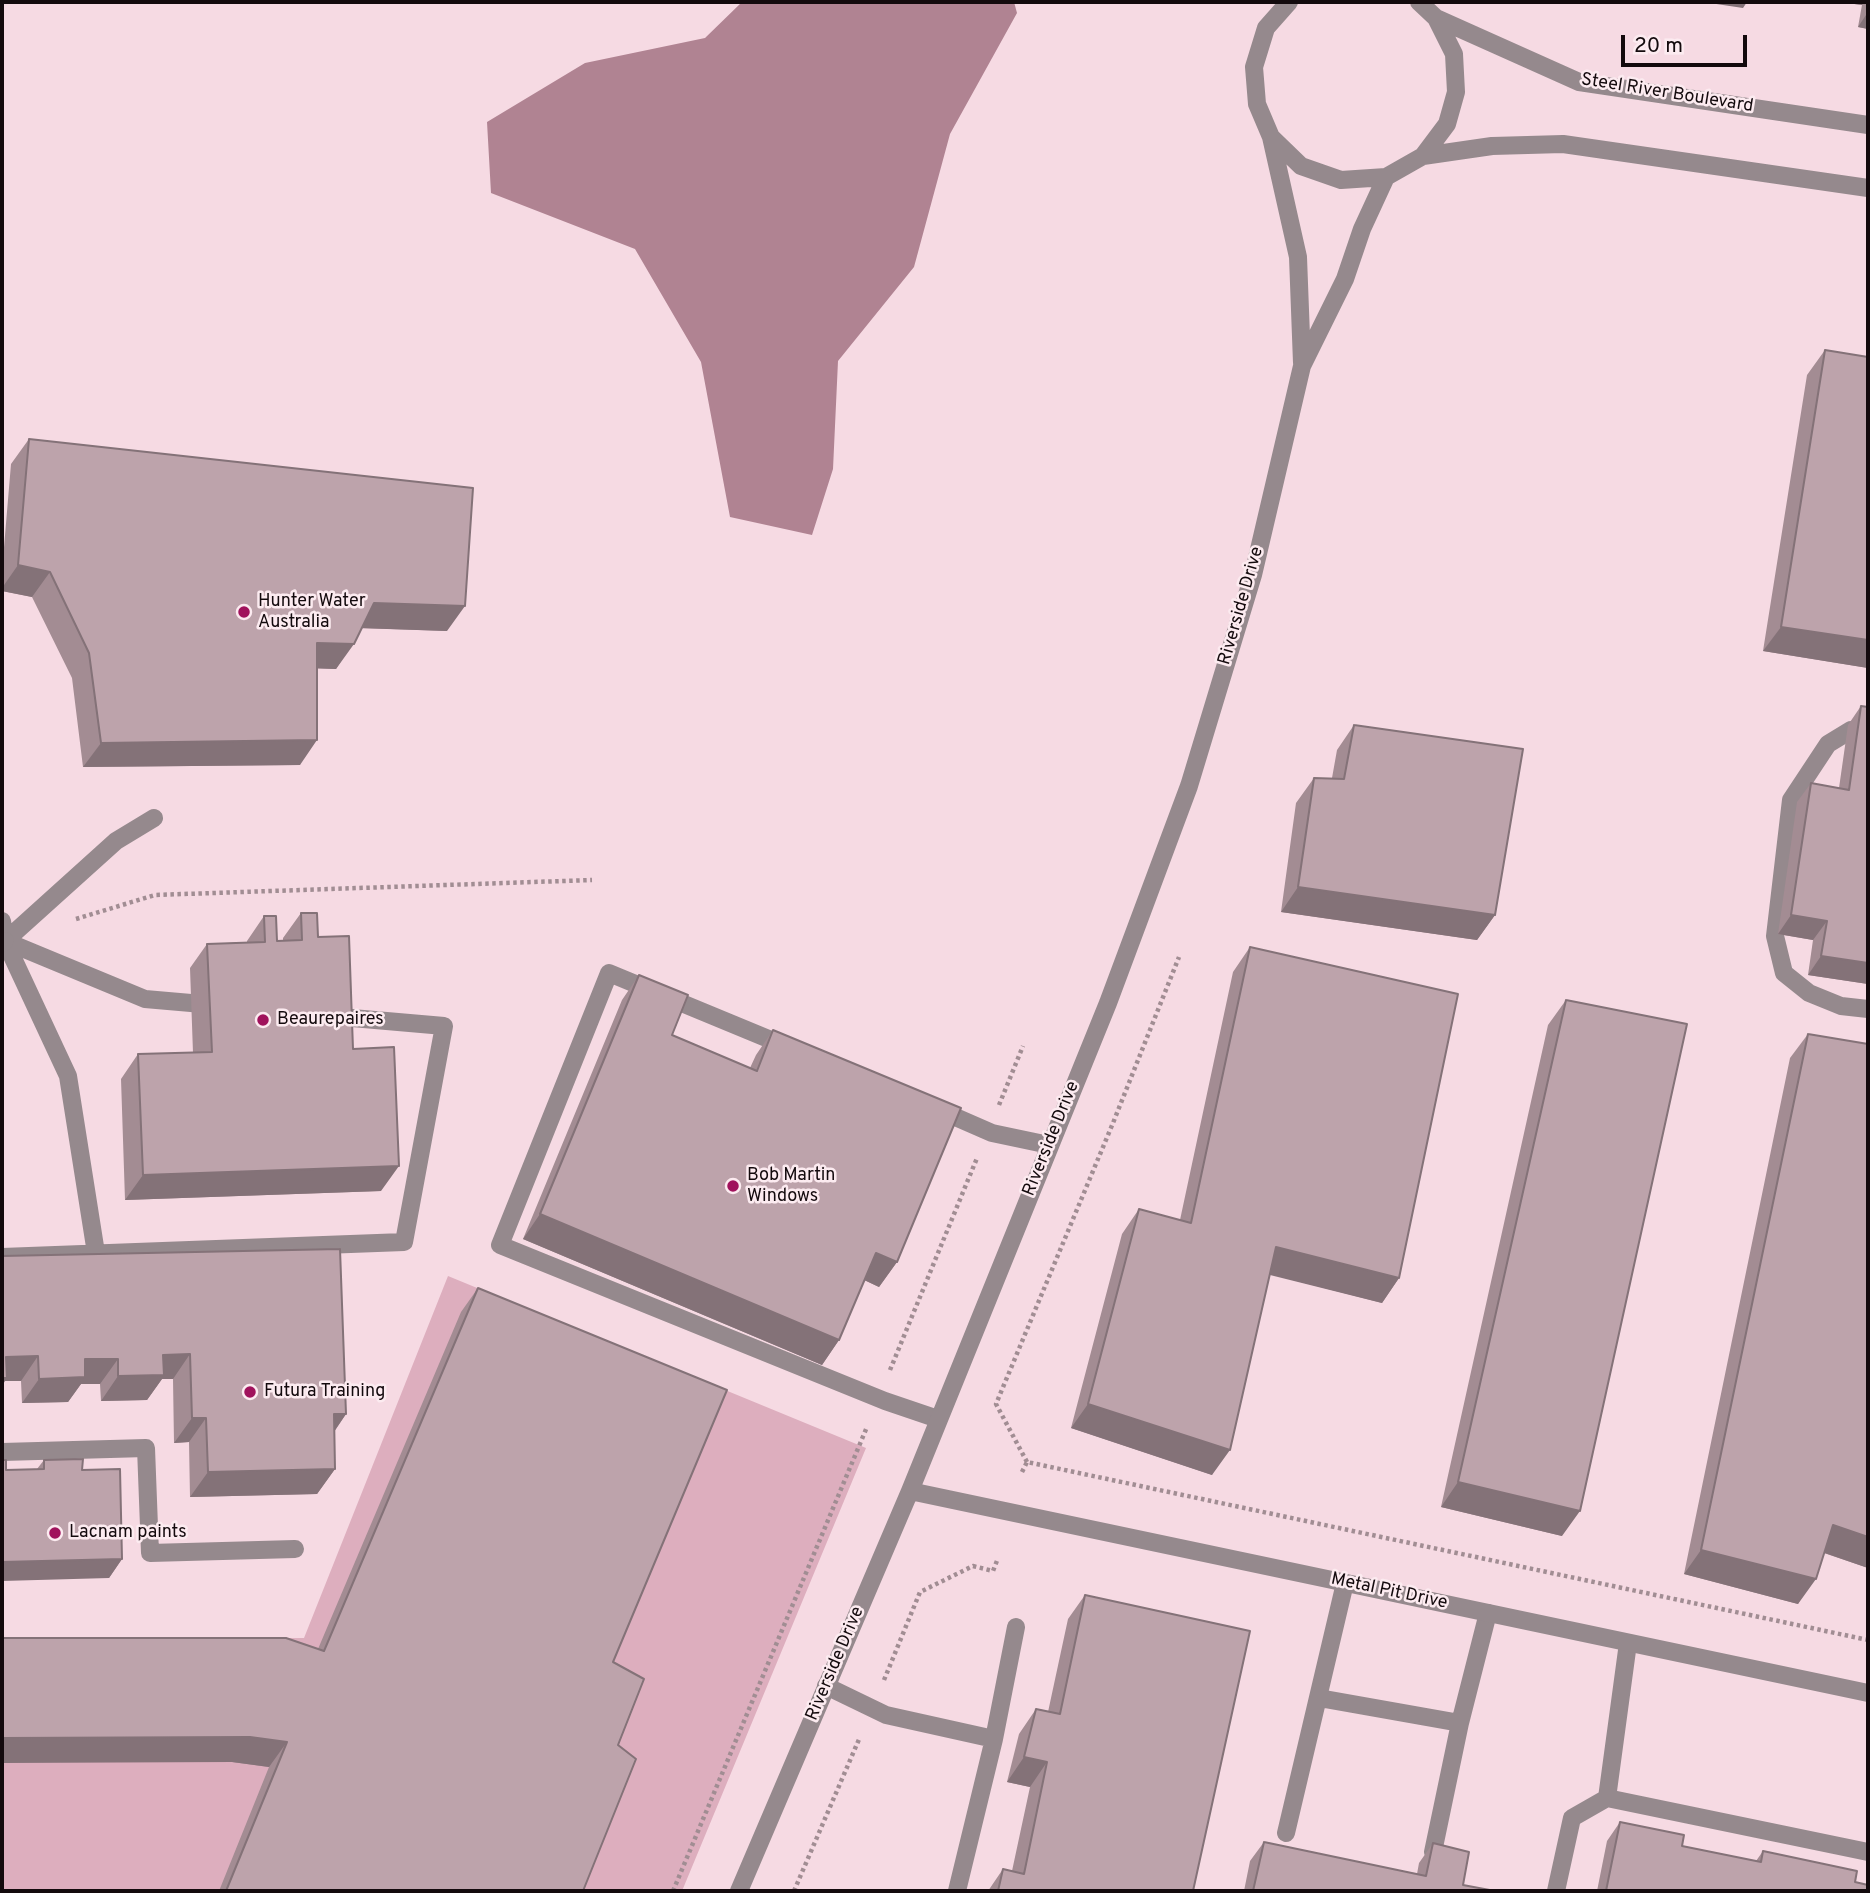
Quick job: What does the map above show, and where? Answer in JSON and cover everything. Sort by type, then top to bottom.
[{"type":"street","points":[[1289,2],[1266,28],[1254,67],[1257,104],[1271,137],[1301,166],[1341,180],[1386,177],[1423,156],[1492,146],[1563,144],[1868,188]]},
{"type":"street","points":[[1419,2],[1436,18],[1454,54],[1456,92],[1447,124],[1423,156]]},
{"type":"street","name":"Steel River Boulevard","points":[[1436,18],[1579,82],[1868,125]]},
{"type":"street","name":"Riverside Drive","points":[[1271,137],[1298,257],[1302,366]]},
{"type":"street","name":"Riverside Drive","points":[[739,1891],[910,1491],[1108,1003],[1189,786],[1253,575],[1302,366],[1345,279],[1362,229],[1386,177]]},
{"type":"street","points":[[1868,733],[1851,730],[1828,744],[1791,800],[1775,936],[1784,973],[1809,993],[1841,1006],[1868,1009]]},
{"type":"street","points":[[4,942],[116,841],[154,818]]},
{"type":"street","points":[[2,921],[4,942],[68,1076],[96,1253]]},
{"type":"street","points":[[4,942],[145,999],[226,1006]]},
{"type":"street","points":[[810,1056],[609,973],[500,1245],[879,1399],[938,1419]]},
{"type":"street","points":[[2,1257],[404,1242],[444,1026],[308,1014]]},
{"type":"street","points":[[924,1103],[988,1131],[1049,1145]]},
{"type":"street","points":[[2,1452],[146,1448],[150,1553],[295,1549]]},
{"type":"street","name":"Metal Pit Drive","points":[[910,1491],[1868,1693]]},
{"type":"street","points":[[1286,1833],[1345,1583]]},
{"type":"street","points":[[1433,1852],[1460,1723],[1488,1613]]},
{"type":"street","points":[[957,1891],[994,1739],[1016,1628]]},
{"type":"street","points":[[1607,1798],[1628,1643]]},
{"type":"street","points":[[826,1686],[886,1715],[994,1739]]},
{"type":"street","points":[[1319,1698],[1460,1723]]},
{"type":"street","points":[[1556,1891],[1572,1818],[1607,1798],[1868,1853]]},
{"type":"path","points":[[68,922],[155,895],[592,880]]},
{"type":"path","points":[[1178,957],[1113,1123],[996,1404],[1027,1462],[1868,1640]]},
{"type":"path","points":[[673,1891],[1023,1046]]},
{"type":"path","points":[[1022,1472],[1027,1462]]},
{"type":"shaded area","points":[[742,2],[1014,2],[1017,13],[950,134],[914,267],[838,361],[833,469],[812,535],[730,517],[701,362],[635,249],[491,193],[487,122],[585,63],[705,38]]},
{"type":"shaded area","points":[[448,1276],[866,1448],[682,1891],[2,1891],[2,1640],[304,1638]]},
{"type":"building","points":[[1825,350],[1868,357],[1868,640],[1781,627]]},
{"type":"building","name":"Hunter Water Australia","points":[[29,439],[473,488],[465,606],[374,603],[354,644],[317,643],[317,740],[101,743],[89,653],[50,572],[18,565]]},
{"type":"building","points":[[1861,706],[1868,707],[1868,963],[1821,956],[1827,921],[1791,915],[1811,783],[1849,790]]},
{"type":"building","points":[[1354,725],[1523,749],[1495,915],[1298,887],[1314,778],[1344,779]]},
{"type":"building","name":"Beaurepaires","points":[[301,913],[317,913],[318,937],[349,936],[353,1049],[394,1047],[399,1166],[143,1175],[138,1054],[212,1052],[207,944],[265,942],[264,916],[276,916],[277,941],[302,940]]},
{"type":"building","points":[[1250,947],[1458,994],[1399,1278],[1276,1247],[1230,1450],[1088,1404],[1139,1209],[1191,1223]]},
{"type":"building","name":"Bob Martin Windows","points":[[639,975],[688,995],[672,1035],[757,1071],[773,1030],[961,1108],[897,1262],[876,1253],[839,1340],[540,1214]]},
{"type":"building","points":[[1566,1000],[1687,1024],[1580,1511],[1458,1482]]},
{"type":"building","points":[[1808,1034],[1868,1044],[1868,1537],[1833,1525],[1816,1579],[1701,1550]]},
{"type":"building","name":"Futura Training","points":[[340,1249],[346,1414],[334,1414],[335,1469],[208,1472],[206,1418],[192,1418],[190,1354],[163,1355],[164,1375],[118,1376],[118,1359],[85,1359],[85,1377],[39,1379],[38,1356],[6,1357],[7,1378],[2,1378],[2,1256]]},
{"type":"building","points":[[478,1288],[727,1390],[613,1662],[644,1679],[618,1745],[636,1759],[583,1891],[226,1891],[287,1742],[250,1737],[2,1738],[2,1638],[286,1638],[324,1651]]},
{"type":"building","name":"Lacnam paints","points":[[83,1459],[82,1470],[120,1469],[122,1559],[2,1562],[2,1460],[6,1460],[6,1470],[44,1469],[44,1460]]},
{"type":"building","points":[[1085,1595],[1250,1631],[1193,1891],[998,1891],[1003,1869],[1024,1874],[1047,1762],[1024,1757],[1036,1709],[1060,1714]]},
{"type":"building","points":[[1620,1822],[1684,1835],[1682,1846],[1761,1862],[1763,1851],[1857,1871],[1855,1882],[1868,1885],[1868,1891],[1606,1891]]},
{"type":"building","points":[[1264,1842],[1426,1876],[1433,1843],[1469,1852],[1463,1885],[1495,1891],[1253,1891]]},
{"type":"place","name":"Hunter Water Australia","points":[[244,612]]},
{"type":"place","name":"Beaurepaires","points":[[263,1020]]},
{"type":"place","name":"Bob Martin Windows","points":[[733,1186]]},
{"type":"place","name":"Futura Training","points":[[250,1392]]},
{"type":"place","name":"Lacnam paints","points":[[55,1533]]}]
